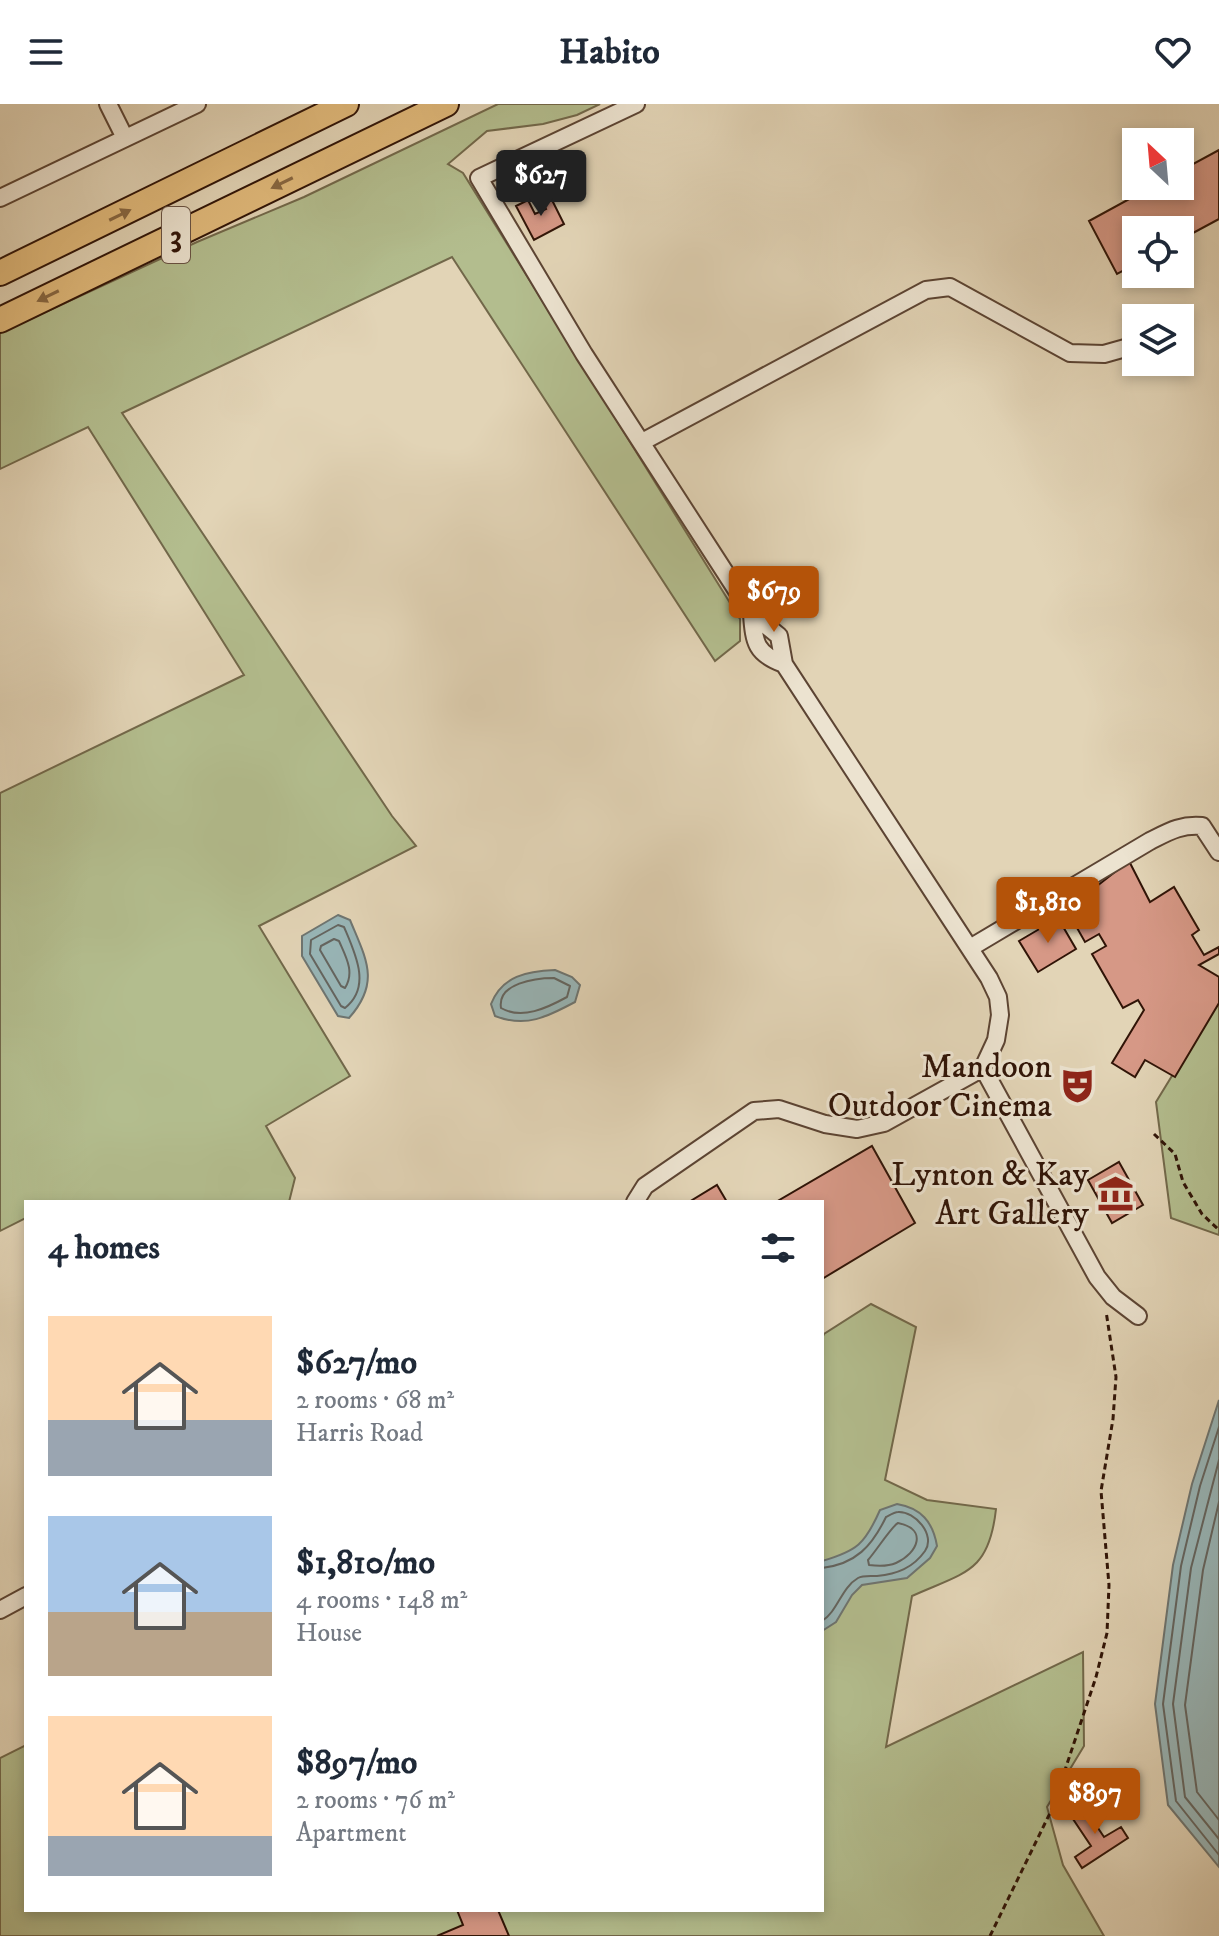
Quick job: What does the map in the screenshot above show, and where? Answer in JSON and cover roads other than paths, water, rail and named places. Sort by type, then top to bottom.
[{"type":"highway","name":"3","points":[[0,273],[346,104]]},
{"type":"highway","name":"3","points":[[0,320],[446,104]]},
{"type":"street","points":[[108,104],[125,138]]},
{"type":"street","points":[[0,198],[197,104]]},
{"type":"street","points":[[636,104],[479,178],[584,354],[752,614],[779,636],[784,664],[970,948],[998,997],[1000,1015],[996,1040],[983,1068],[884,1123],[857,1129],[825,1124],[779,1109],[754,1111],[645,1186],[636,1200]]},
{"type":"street","points":[[642,442],[926,290],[950,287],[1070,353],[1104,354],[1122,349]]},
{"type":"street","points":[[970,948],[1137,848],[1179,827],[1202,826],[1219,852]]},
{"type":"street","points":[[983,1068],[1097,1277],[1113,1297],[1138,1316]]},
{"type":"street","points":[[0,1610],[24,1597]]},
{"type":"water","points":[[338,915],[350,920],[368,970],[365,993],[349,1018],[338,1016],[302,956],[302,936]]},
{"type":"water","points":[[555,970],[572,977],[580,985],[575,1002],[527,1021],[495,1016],[491,1004],[509,981],[525,974]]},
{"type":"water","points":[[1219,1400],[1219,1867],[1168,1805],[1155,1704],[1173,1565],[1192,1484]]},
{"type":"water","points":[[897,1504],[913,1509],[929,1523],[937,1546],[930,1558],[907,1578],[862,1585],[852,1595],[836,1622],[824,1630],[824,1560],[844,1554],[858,1544],[870,1531],[880,1510]]},
{"type":"place","name":"Mandoon Outdoor Cinema","points":[[1078,1085]]},
{"type":"place","name":"Lynton & Kay Art Gallery","points":[[1115,1193]]}]
